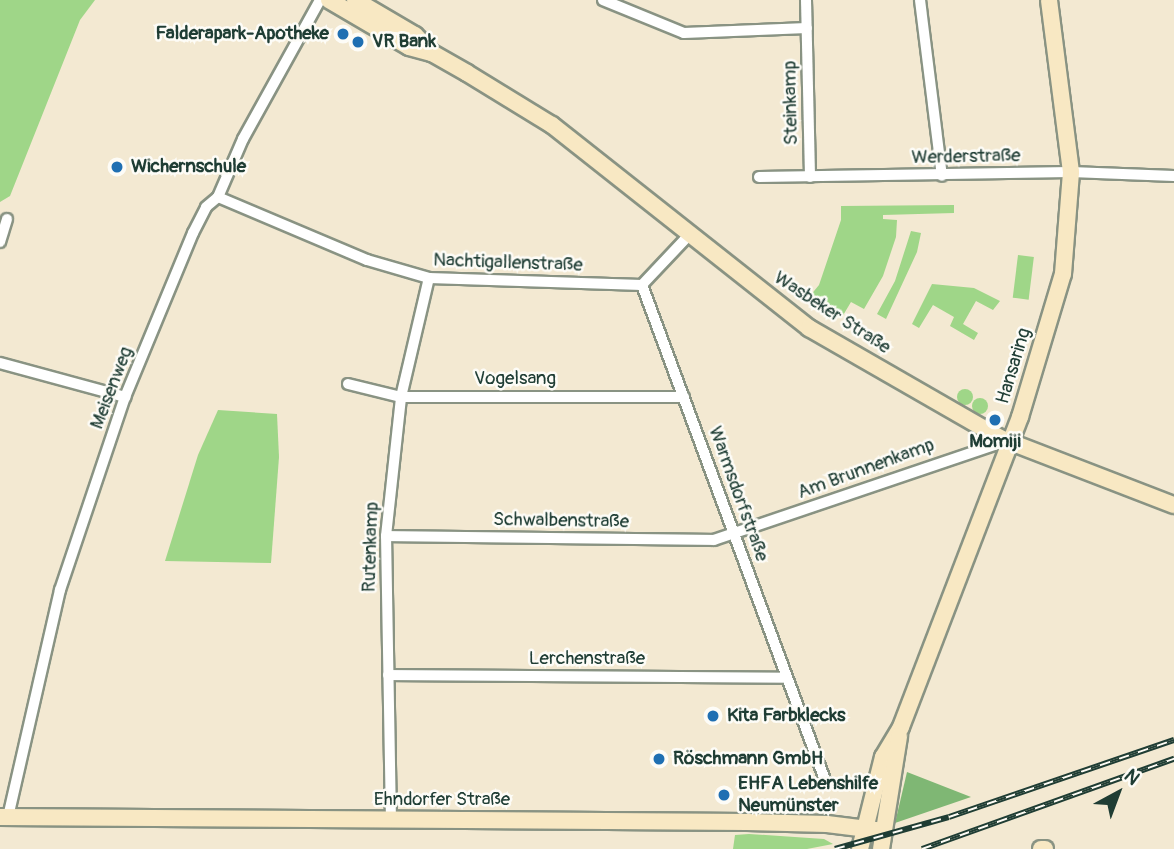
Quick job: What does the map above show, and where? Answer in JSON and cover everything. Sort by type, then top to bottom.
[{"type":"street","name":"Meisenweg","points":[[4,817],[60,590],[125,397],[193,233],[206,207],[218,197],[243,139],[320,0]]},
{"type":"street","name":"Wasbeker Straße","points":[[329,0],[410,47],[432,53]]},
{"type":"street","name":"Wasbeker Straße","points":[[355,0],[415,35],[432,53],[573,140],[787,313],[1010,443],[1174,506]]},
{"type":"street","points":[[603,0],[684,33],[807,28]]},
{"type":"street","name":"Steinkamp","points":[[806,0],[810,177]]},
{"type":"street","points":[[920,0],[942,176]]},
{"type":"street","name":"Hansaring","points":[[860,849],[883,757],[901,727],[1010,443],[1063,274],[1071,172],[1049,0]]},
{"type":"street","name":"Werderstraße","points":[[758,177],[1071,172],[1174,176]]},
{"type":"street","name":"Nachtigallenstraße","points":[[218,197],[367,260],[429,278],[642,285]]},
{"type":"street","points":[[0,243],[7,219]]},
{"type":"street","points":[[642,285],[690,234]]},
{"type":"street","name":"Rutenkamp","points":[[391,821],[386,536],[401,397],[429,278]]},
{"type":"street","name":"Warmsdorfstraße","points":[[642,285],[825,780]]},
{"type":"street","points":[[0,363],[125,397]]},
{"type":"street","name":"Vogelsang","points":[[348,384],[401,397],[684,397]]},
{"type":"street","name":"Am Brunnenkamp","points":[[734,534],[998,441],[1010,443]]},
{"type":"street","name":"Schwalbenstraße","points":[[386,536],[715,540],[734,534]]},
{"type":"street","name":"Lerchenstraße","points":[[388,675],[786,678]]},
{"type":"street","name":"Hansaring","points":[[881,849],[901,727]]},
{"type":"street","name":"Ehndorfer Straße","points":[[4,817],[761,822],[884,831]]},
{"type":"green space","points":[[0,0],[95,0],[80,20],[10,196],[0,202]]},
{"type":"green space","points":[[954,205],[954,213],[883,215],[883,219],[897,220],[896,237],[883,276],[864,309],[851,302],[842,317],[809,297],[819,285],[841,220],[841,206]]},
{"type":"green space","points":[[911,231],[921,233],[917,252],[886,319],[877,314],[895,281]]},
{"type":"green space","points":[[1018,255],[1034,257],[1029,300],[1013,298]]},
{"type":"green space","points":[[932,284],[974,288],[1000,301],[993,310],[976,301],[963,324],[978,333],[974,340],[950,326],[954,317],[933,305],[919,328],[912,324]]},
{"type":"green space","points":[[965,389],[971,391],[971,403],[965,405],[959,403],[957,397],[959,391]]},
{"type":"green space","points":[[977,398],[983,398],[988,406],[986,412],[977,414],[972,409],[972,403]]},
{"type":"green space","points":[[218,410],[277,414],[279,457],[271,563],[165,561],[198,455]]},
{"type":"green space","points":[[907,772],[971,797],[895,823]]},
{"type":"green space","points":[[735,835],[824,839],[833,844],[807,849],[733,849]]},
{"type":"railway","points":[[835,849],[949,817],[1174,740]]},
{"type":"railway","points":[[922,849],[1174,759]]},
{"type":"place","name":"Falderapark-Apotheke","points":[[343,34]]},
{"type":"place","name":"VR Bank","points":[[358,42]]},
{"type":"place","name":"Wichernschule","points":[[117,167]]},
{"type":"place","name":"Momiji","points":[[995,420]]},
{"type":"place","name":"Kita Farbklecks","points":[[713,716]]},
{"type":"place","name":"Röschmann GmbH","points":[[659,759]]},
{"type":"place","name":"EHFA Lebenshilfe Neumünster","points":[[724,795]]}]
